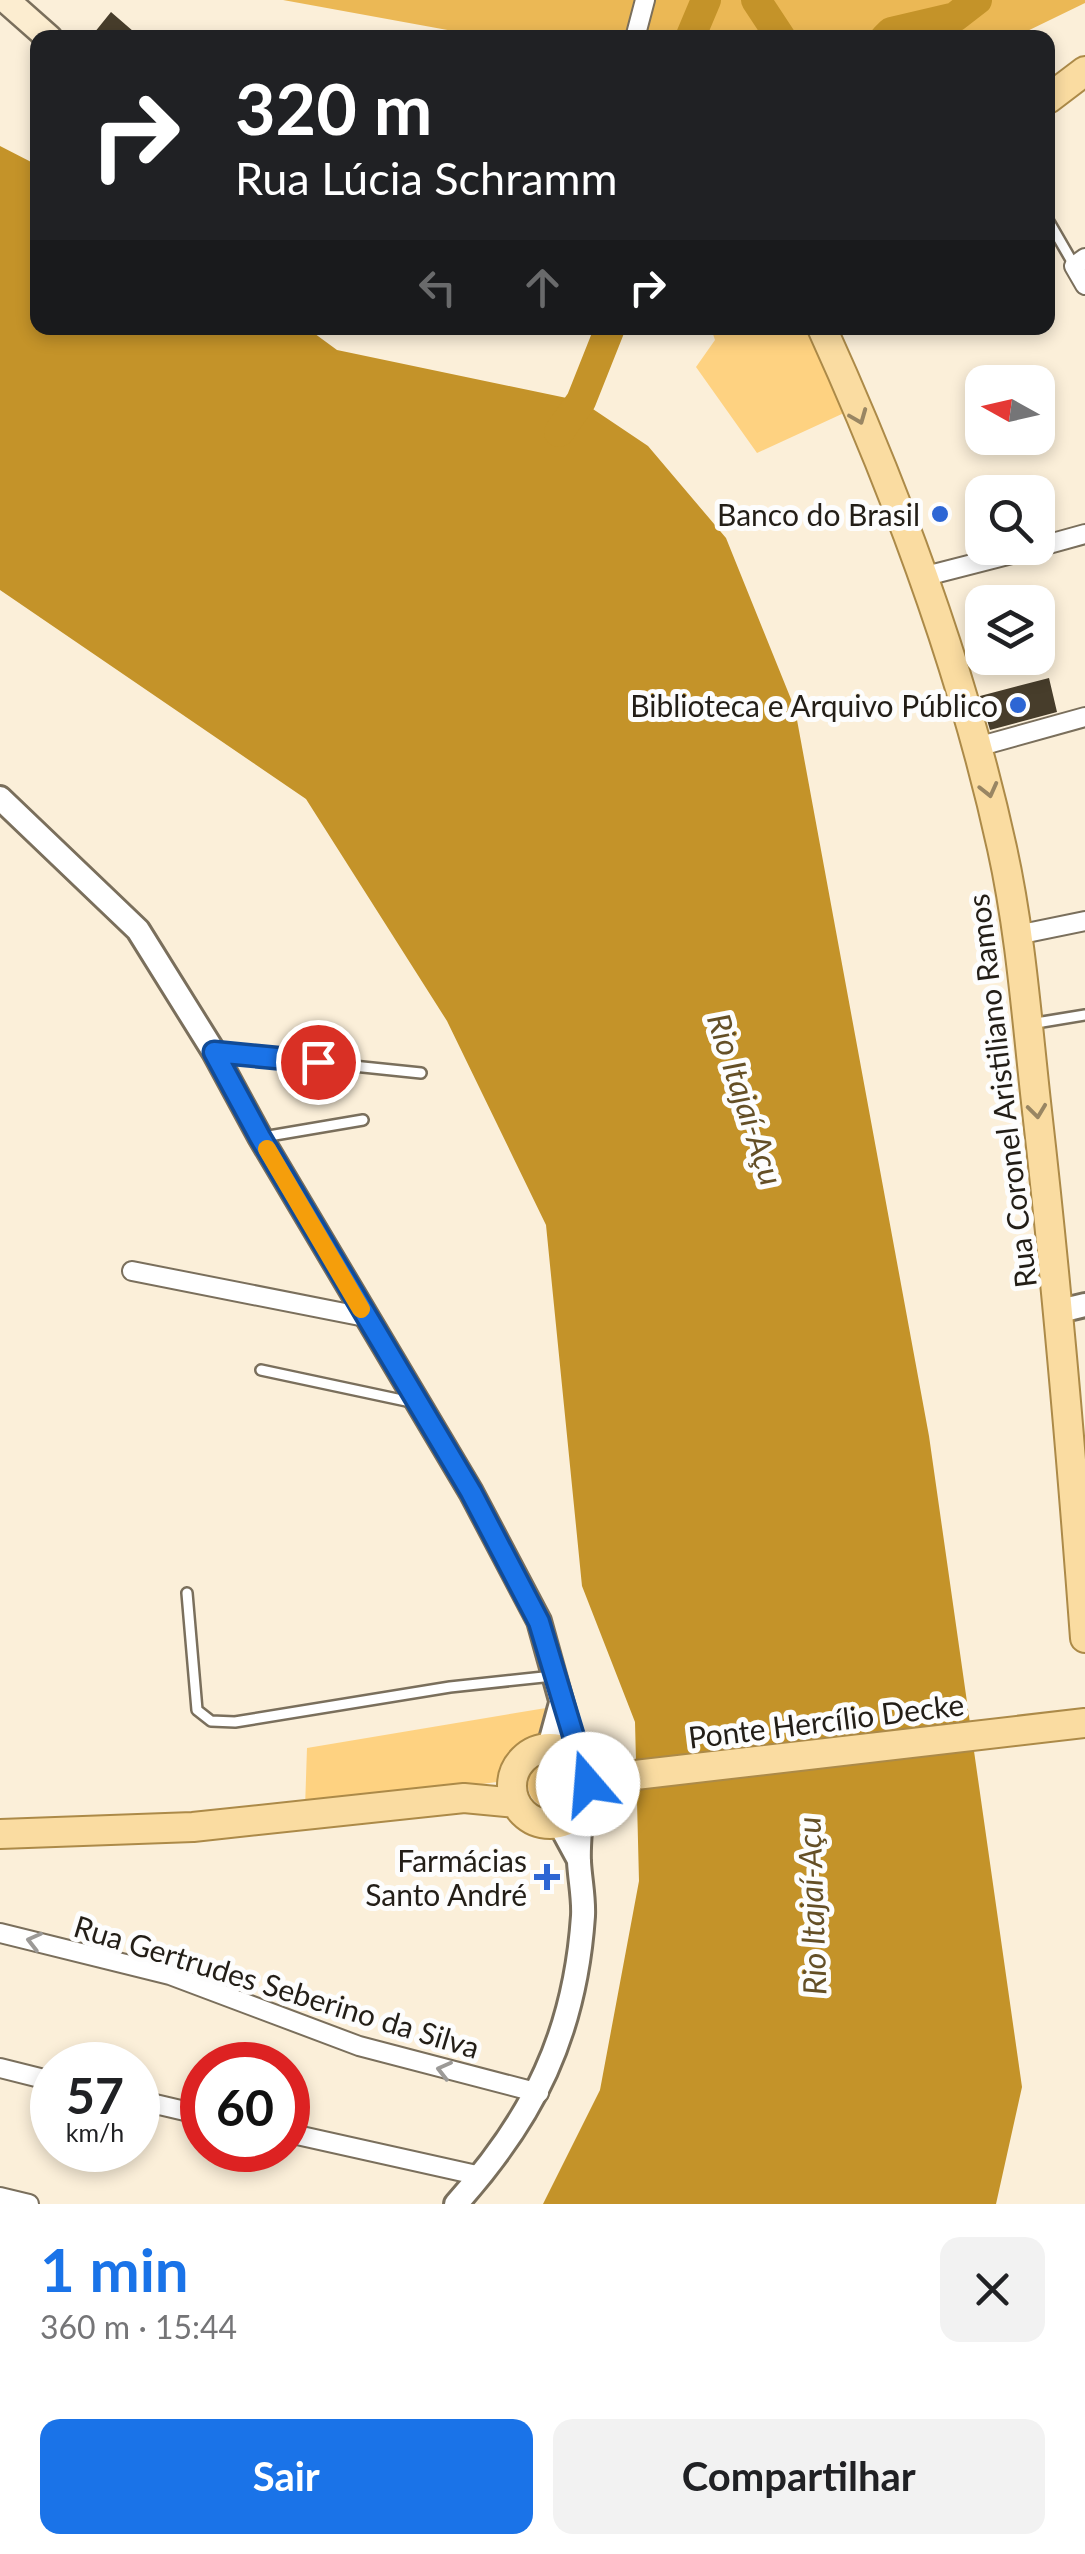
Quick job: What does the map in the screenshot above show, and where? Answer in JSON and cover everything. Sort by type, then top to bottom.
[{"type":"main road","points":[[6,0],[40,30]]},
{"type":"main road","points":[[1055,94],[1085,71]]},
{"type":"main road","name":"Rua Coronel Aristiliano Ramos","points":[[825,335],[922,578],[978,748],[1003,853],[1073,1308],[1085,1638]]},
{"type":"main road","name":"Ponte Hercílio Decke","points":[[622,1776],[1085,1723]]},
{"type":"main road","points":[[514,1790],[530,1753],[549,1747],[581,1763],[622,1776]]},
{"type":"main road","points":[[576,1810],[581,1763]]},
{"type":"main road","points":[[514,1790],[534,1820],[576,1810],[622,1776]]},
{"type":"main road","points":[[0,1834],[193,1827],[514,1790]]},
{"type":"street","points":[[637,30],[644,0]]},
{"type":"street","points":[[1080,262],[1085,285]]},
{"type":"street","points":[[1055,542],[1085,534]]},
{"type":"street","points":[[922,578],[970,565]]},
{"type":"street","points":[[978,748],[1085,717]]},
{"type":"street","points":[[0,798],[138,930],[214,1052],[260,1137],[419,1404],[539,1622],[581,1763]]},
{"type":"street","points":[[1017,935],[1085,922]]},
{"type":"street","points":[[132,1271],[365,1317]]},
{"type":"street","points":[[549,1747],[562,1700]]},
{"type":"street","points":[[456,2204],[481,2176],[538,2093],[563,2029],[576,1973],[583,1910],[576,1810]]},
{"type":"street","name":"Rua Gertrudes Seberino da Silva","points":[[0,1933],[170,1975],[359,2046],[538,2093]]},
{"type":"street","points":[[0,2068],[30,2075]]},
{"type":"street","points":[[310,2139],[481,2176]]},
{"type":"street","points":[[0,2198],[28,2204]]},
{"type":"lane","points":[[1055,229],[1080,262]]},
{"type":"lane","points":[[1027,1024],[1085,1015]]},
{"type":"lane","points":[[214,1052],[421,1073]]},
{"type":"lane","points":[[260,1137],[363,1120]]},
{"type":"lane","points":[[261,1370],[419,1404]]},
{"type":"lane","points":[[187,1593],[197,1710],[210,1721],[235,1722],[450,1687],[555,1675]]},
{"type":"shaded area","points":[[283,0],[1085,0],[1029,30],[448,30]]},
{"type":"shaded area","points":[[713,335],[812,335],[844,413],[757,453],[696,367],[715,340]]},
{"type":"shaded area","points":[[552,1707],[551,1739],[510,1759],[497,1782],[305,1808],[307,1748]]},
{"type":"shaded area","points":[[551,1762],[568,1768],[574,1785],[568,1802],[551,1808],[534,1802],[528,1785],[534,1768]]},
{"type":"water","name":"Rio Itajaí-Açu","points":[[0,146],[30,161],[30,335],[317,335],[337,350],[581,401],[648,446],[726,538],[795,709],[929,1436],[1022,2087],[996,2204],[543,2204],[600,2090],[639,1881],[635,1722],[582,1586],[546,1225],[447,1021],[306,799],[0,590]]},
{"type":"building","points":[[111,12],[132,30],[96,30]]},
{"type":"building","name":"Biblioteca e Arquivo Público","points":[[1049,678],[1057,712],[990,730],[980,696]]},
{"type":"waterway","points":[[693,30],[706,0]]},
{"type":"waterway","points":[[756,0],[776,30]]},
{"type":"waterway","points":[[900,30],[955,17],[977,0]]},
{"type":"waterway","points":[[559,432],[581,401],[607,335]]},
{"type":"slow traffic","points":[[267,1149],[361,1309]]},
{"type":"place","name":"Banco do Brasil","points":[[940,514]]},
{"type":"place","name":"Biblioteca e Arquivo Público","points":[[1018,705]]},
{"type":"place","name":"Farmácias Santo André","points":[[547,1877]]},
{"type":"route","points":[[318,1062],[214,1052],[365,1317],[471,1492],[539,1622],[577,1758],[588,1784]]}]
